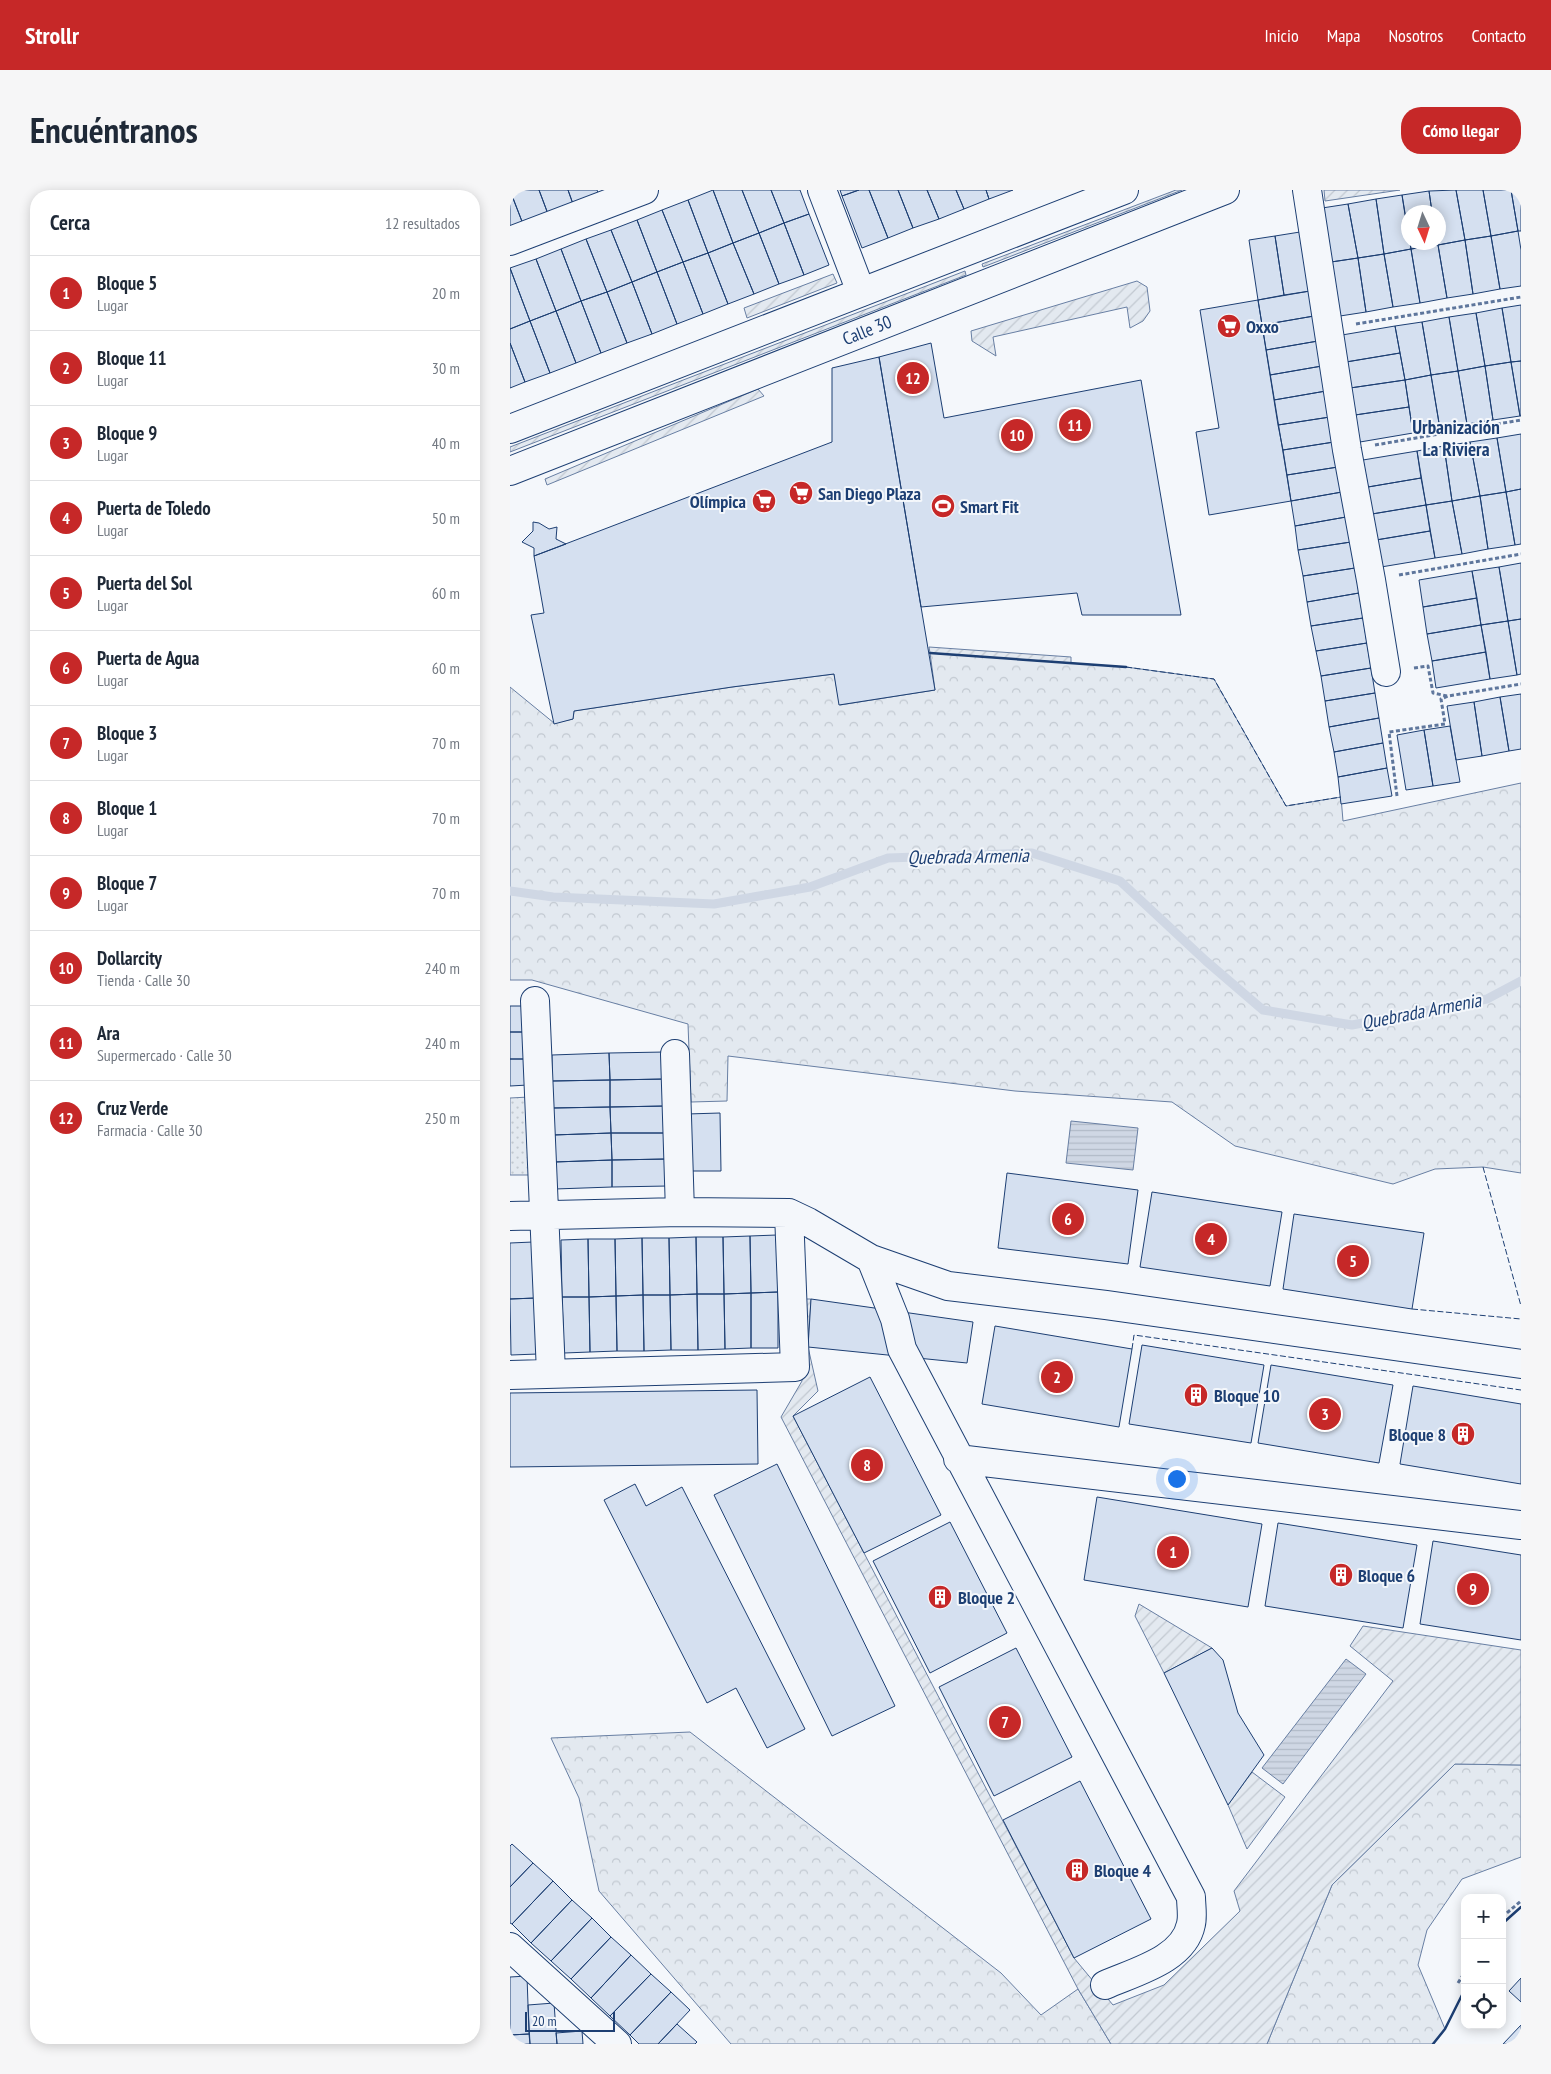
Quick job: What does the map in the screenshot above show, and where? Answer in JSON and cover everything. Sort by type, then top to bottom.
[{"type":"street","points":[[510,241],[644,190]]},
{"type":"street","points":[[822,190],[861,292]]},
{"type":"street","points":[[510,429],[861,292],[1091,196],[1124,190]]},
{"type":"street","name":"Calle 30","points":[[510,471],[1225,190]]},
{"type":"street","points":[[1307,190],[1347,450],[1386,672]]},
{"type":"street","points":[[536,1001],[551,1373]]},
{"type":"street","points":[[674,1054],[680,1212]]},
{"type":"street","points":[[510,1216],[680,1212],[789,1213],[871,1260],[948,1286],[1106,1305],[1521,1364]]},
{"type":"street","points":[[510,1375],[795,1367],[789,1213]]},
{"type":"street","points":[[871,1260],[895,1318],[902,1349],[958,1459],[1191,1897],[1191,1924],[1181,1946],[1167,1958],[1105,1985]]},
{"type":"street","points":[[958,1459],[1521,1525]]},
{"type":"street","points":[[510,1947],[617,2044]]},
{"type":"path","points":[[1328,329],[1521,297]]},
{"type":"path","points":[[1347,450],[1521,420]]},
{"type":"path","points":[[1371,580],[1521,554]]},
{"type":"path","points":[[1386,672],[1428,666],[1433,693],[1448,696]]},
{"type":"path","points":[[1397,796],[1389,732],[1445,724],[1441,699],[1448,696],[1521,684]]},
{"type":"path","points":[[1506,1914],[1521,1901]]},
{"type":"path","points":[[1458,1984],[1461,1979]]},
{"type":"green space","points":[[1176,190],[1182,190],[983,267],[982,264]]},
{"type":"green space","points":[[1324,190],[1400,190],[1325,201]]},
{"type":"green space","points":[[965,271],[966,275],[510,452],[510,447]]},
{"type":"green space","points":[[833,274],[837,283],[747,318],[744,308]]},
{"type":"green space","points":[[1137,281],[1147,287],[1150,311],[1143,321],[1130,328],[1127,307],[993,337],[996,356],[972,341],[971,331]]},
{"type":"green space","points":[[758,389],[764,396],[547,485],[545,479]]},
{"type":"green space","points":[[929,647],[1071,657],[1071,663],[930,653]]},
{"type":"green space","points":[[930,653],[1126,667],[1214,679],[1286,806],[1341,797],[1343,821],[1521,783],[1521,1173],[1483,1167],[1435,1169],[1393,1184],[1235,1146],[1172,1102],[1015,1091],[728,1056],[727,1101],[691,1102],[688,1024],[532,980],[510,980],[510,687],[554,723],[573,719],[574,711],[732,687],[834,674],[840,705],[935,690]]},
{"type":"green space","points":[[529,1097],[532,1175],[510,1175],[510,1098]]},
{"type":"green space","points":[[801,1299],[811,1299],[808,1347],[818,1391],[793,1416],[1074,1958],[1113,2005],[1164,1985],[1240,1911],[1234,1891],[1393,1681],[1350,1646],[1363,1626],[1521,1650],[1521,1765],[1455,1764],[1332,1885],[1267,2044],[1111,2044],[1078,1989],[781,1417],[802,1381]]},
{"type":"green space","points":[[1139,1604],[1212,1648],[1164,1673],[1135,1616]]},
{"type":"green space","points":[[690,1732],[1001,1973],[1041,2015],[1078,1989],[1111,2044],[731,2044],[599,1891],[579,1798],[551,1738]]},
{"type":"green space","points":[[1455,1764],[1521,1765],[1521,1857],[1462,1879],[1427,1930],[1418,1965],[1445,2029],[1433,2044],[1267,2044],[1332,1885]]},
{"type":"green space","points":[[1252,1772],[1285,1797],[1247,1849],[1228,1805]]},
{"type":"shaded area","points":[[1071,1121],[1138,1128],[1133,1170],[1066,1163]]},
{"type":"shaded area","points":[[1346,1659],[1366,1674],[1283,1784],[1262,1768]]},
{"type":"building","points":[[510,190],[539,190],[548,214],[523,224]]},
{"type":"building","points":[[539,190],[568,190],[573,204],[548,214]]},
{"type":"building","points":[[568,190],[597,190],[599,195],[573,204]]},
{"type":"building","points":[[713,190],[733,243],[708,253],[688,200]]},
{"type":"building","points":[[713,190],[742,190],[759,233],[733,243]]},
{"type":"building","points":[[742,190],[771,190],[784,223],[759,233]]},
{"type":"building","points":[[771,190],[800,190],[809,214],[784,223]]},
{"type":"building","points":[[840,190],[859,190],[842,196]]},
{"type":"building","points":[[859,190],[869,190],[888,238],[862,248],[842,196]]},
{"type":"building","points":[[869,190],[898,190],[913,228],[888,238]]},
{"type":"building","points":[[898,190],[927,190],[939,219],[913,228]]},
{"type":"building","points":[[927,190],[956,190],[964,209],[939,219]]},
{"type":"building","points":[[956,190],[986,190],[989,199],[964,209]]},
{"type":"building","points":[[986,190],[1013,190],[989,199]]},
{"type":"building","points":[[1456,190],[1465,240],[1446,244],[1446,205],[1431,205],[1429,191]]},
{"type":"building","points":[[1456,190],[1483,190],[1491,236],[1465,240]]},
{"type":"building","points":[[1483,190],[1511,190],[1518,231],[1491,236]]},
{"type":"building","points":[[1511,190],[1521,190],[1521,231],[1518,231]]},
{"type":"building","points":[[510,191],[523,224],[510,229]]},
{"type":"building","points":[[1429,191],[1431,205],[1404,205],[1402,195]]},
{"type":"building","points":[[1402,195],[1404,205],[1401,205],[1401,250],[1406,250],[1384,254],[1376,199]]},
{"type":"building","points":[[1376,199],[1384,254],[1358,258],[1348,204]]},
{"type":"building","points":[[688,200],[708,253],[683,262],[662,210]]},
{"type":"building","points":[[1348,204],[1358,258],[1331,262],[1322,208]]},
{"type":"building","points":[[662,210],[683,262],[657,272],[637,220]]},
{"type":"building","points":[[809,214],[829,265],[804,275],[784,223]]},
{"type":"building","points":[[637,220],[657,272],[632,282],[611,230]]},
{"type":"building","points":[[784,223],[804,275],[779,284],[759,233]]},
{"type":"building","points":[[611,230],[632,282],[607,292],[586,239]]},
{"type":"building","points":[[1518,231],[1521,250],[1521,286],[1500,289],[1491,236]]},
{"type":"building","points":[[1300,232],[1310,291],[1284,295],[1275,236]]},
{"type":"building","points":[[759,233],[779,284],[754,294],[733,243]]},
{"type":"building","points":[[1275,236],[1284,295],[1258,300],[1249,240]]},
{"type":"building","points":[[1491,236],[1500,289],[1473,294],[1465,240]]},
{"type":"building","points":[[586,239],[607,292],[581,301],[561,249]]},
{"type":"building","points":[[1465,240],[1473,294],[1447,298],[1439,250],[1446,250],[1446,244]]},
{"type":"building","points":[[733,243],[754,294],[728,304],[708,253]]},
{"type":"building","points":[[561,249],[581,301],[556,311],[536,259]]},
{"type":"building","points":[[1411,250],[1439,250],[1447,298],[1420,303]]},
{"type":"building","points":[[1411,250],[1420,303],[1393,307],[1384,254]]},
{"type":"building","points":[[708,253],[728,304],[703,314],[683,262]]},
{"type":"building","points":[[1384,254],[1393,307],[1366,312],[1358,258]]},
{"type":"building","points":[[1358,258],[1366,312],[1340,316],[1331,262]]},
{"type":"building","points":[[536,259],[556,311],[530,321],[510,268]]},
{"type":"building","points":[[683,262],[703,314],[677,324],[657,272]]},
{"type":"building","points":[[510,268],[530,321],[510,329]]},
{"type":"building","points":[[657,272],[677,324],[652,334],[632,282]]},
{"type":"building","points":[[632,282],[652,334],[627,343],[607,292]]},
{"type":"building","points":[[1310,291],[1314,316],[1262,325],[1258,300]]},
{"type":"building","points":[[607,292],[627,343],[601,353],[581,301]]},
{"type":"building","points":[[1258,300],[1291,501],[1209,515],[1196,432],[1219,428],[1200,310]]},
{"type":"building","points":[[581,301],[601,353],[576,363],[556,311]]},
{"type":"building","points":[[1521,305],[1521,361],[1511,362],[1502,308]]},
{"type":"building","points":[[1502,308],[1511,362],[1485,366],[1476,313]]},
{"type":"building","points":[[556,311],[576,363],[550,373],[530,321]]},
{"type":"building","points":[[1476,313],[1485,366],[1458,371],[1449,317]]},
{"type":"building","points":[[1314,316],[1318,341],[1266,350],[1262,325]]},
{"type":"building","points":[[1449,317],[1458,371],[1431,375],[1422,322]]},
{"type":"building","points":[[530,321],[550,373],[525,382],[510,343],[510,329]]},
{"type":"building","points":[[1422,322],[1431,375],[1405,380],[1395,326]]},
{"type":"building","points":[[1395,326],[1400,353],[1346,362],[1342,335]]},
{"type":"building","points":[[1318,341],[1322,366],[1270,375],[1266,350]]},
{"type":"building","points":[[510,343],[525,382],[510,388]]},
{"type":"building","points":[[931,343],[944,418],[1141,380],[1181,615],[1082,615],[1077,593],[921,607],[879,357]]},
{"type":"building","points":[[1400,353],[1405,380],[1350,388],[1346,362]]},
{"type":"building","name":"San Diego Plaza","points":[[879,357],[935,690],[839,705],[834,674],[732,687],[574,711],[573,719],[554,724],[531,615],[544,613],[534,556],[832,442],[832,368]]},
{"type":"building","points":[[1521,361],[1521,416],[1520,416],[1511,362]]},
{"type":"building","points":[[1511,362],[1520,416],[1493,420],[1485,366]]},
{"type":"building","points":[[1322,366],[1326,391],[1274,400],[1270,375]]},
{"type":"building","points":[[1485,366],[1493,420],[1467,424],[1458,371]]},
{"type":"building","points":[[1458,371],[1467,424],[1440,429],[1431,375]]},
{"type":"building","points":[[1431,375],[1440,429],[1413,433],[1405,380]]},
{"type":"building","points":[[1405,380],[1409,407],[1355,415],[1350,388]]},
{"type":"building","points":[[1326,391],[1330,417],[1278,425],[1274,400]]},
{"type":"building","points":[[1409,407],[1413,433],[1360,442],[1355,415]]},
{"type":"building","points":[[1330,417],[1334,442],[1283,450],[1278,425]]},
{"type":"building","points":[[1521,434],[1521,489],[1506,492],[1497,438]]},
{"type":"building","points":[[1497,438],[1506,492],[1480,496],[1470,442]]},
{"type":"building","points":[[1334,442],[1338,467],[1287,475],[1283,450]]},
{"type":"building","points":[[1470,442],[1480,496],[1452,501],[1444,446]]},
{"type":"building","points":[[1444,446],[1452,501],[1426,505],[1417,451]]},
{"type":"building","points":[[1417,451],[1421,478],[1368,487],[1363,460]]},
{"type":"building","points":[[1338,467],[1342,492],[1291,501],[1287,475]]},
{"type":"building","points":[[1421,478],[1426,505],[1372,514],[1368,487]]},
{"type":"building","points":[[1521,489],[1521,544],[1515,545],[1506,492]]},
{"type":"building","points":[[1342,492],[1346,517],[1295,526],[1291,501]]},
{"type":"building","points":[[1506,492],[1515,545],[1488,549],[1480,496]]},
{"type":"building","points":[[1480,496],[1488,549],[1462,554],[1452,501]]},
{"type":"building","points":[[1452,501],[1462,554],[1435,558],[1426,505]]},
{"type":"building","points":[[1426,505],[1430,531],[1376,540],[1372,514]]},
{"type":"building","points":[[1346,517],[1351,542],[1298,550],[1295,526]]},
{"type":"building","points":[[533,522],[549,529],[557,527],[556,539],[566,544],[534,556],[534,548],[522,542],[533,531]]},
{"type":"building","points":[[1430,531],[1435,558],[1381,567],[1376,540]]},
{"type":"building","points":[[1351,542],[1355,568],[1303,576],[1298,550]]},
{"type":"building","points":[[1521,563],[1521,619],[1508,621],[1499,567]]},
{"type":"building","points":[[1499,567],[1508,621],[1481,625],[1472,571]]},
{"type":"building","points":[[1355,568],[1359,593],[1307,602],[1303,576]]},
{"type":"building","points":[[1472,571],[1477,598],[1423,607],[1419,580]]},
{"type":"building","points":[[1359,593],[1363,618],[1311,626],[1307,602]]},
{"type":"building","points":[[1477,598],[1481,625],[1427,634],[1423,607]]},
{"type":"building","points":[[1363,618],[1367,643],[1316,651],[1311,626]]},
{"type":"building","points":[[1521,619],[1521,674],[1517,675],[1508,621]]},
{"type":"building","points":[[1508,621],[1517,675],[1490,679],[1481,625]]},
{"type":"building","points":[[1481,625],[1486,652],[1432,661],[1427,634]]},
{"type":"building","points":[[1367,643],[1371,668],[1321,676],[1316,651]]},
{"type":"building","points":[[1486,652],[1490,679],[1436,688],[1432,661]]},
{"type":"building","points":[[1371,668],[1375,693],[1325,701],[1321,676]]},
{"type":"building","points":[[1375,693],[1379,718],[1329,727],[1325,701]]},
{"type":"building","points":[[1521,694],[1521,749],[1509,751],[1500,697]]},
{"type":"building","points":[[1500,697],[1509,751],[1482,756],[1474,702]]},
{"type":"building","points":[[1474,702],[1482,756],[1456,760],[1447,706]]},
{"type":"building","points":[[1379,718],[1383,743],[1334,752],[1329,727]]},
{"type":"building","points":[[1450,726],[1460,782],[1433,786],[1424,730]]},
{"type":"building","points":[[1424,730],[1433,786],[1406,790],[1397,735]]},
{"type":"building","points":[[1383,743],[1387,768],[1338,777],[1334,752]]},
{"type":"building","points":[[1387,768],[1392,796],[1341,804],[1338,777]]},
{"type":"building","points":[[510,1006],[526,1006],[527,1032],[510,1032]]},
{"type":"building","points":[[510,1032],[527,1032],[528,1059],[510,1059]]},
{"type":"building","points":[[665,1052],[666,1079],[610,1080],[609,1053]]},
{"type":"building","points":[[609,1053],[610,1080],[552,1081],[552,1055]]},
{"type":"building","points":[[510,1059],[528,1059],[528,1085],[510,1086]]},
{"type":"building","points":[[666,1079],[666,1106],[610,1107],[610,1080]]},
{"type":"building","points":[[610,1080],[610,1107],[553,1108],[552,1081]]},
{"type":"building","points":[[666,1106],[667,1133],[611,1133],[610,1107]]},
{"type":"building","points":[[610,1107],[611,1133],[553,1135],[553,1108]]},
{"type":"building","points":[[720,1113],[721,1171],[689,1171],[687,1114]]},
{"type":"building","points":[[611,1133],[612,1160],[554,1162],[553,1135]]},
{"type":"building","points":[[611,1133],[667,1133],[667,1159],[612,1160]]},
{"type":"building","points":[[667,1159],[668,1186],[612,1187],[612,1160]]},
{"type":"building","points":[[612,1160],[612,1187],[555,1189],[554,1162]]},
{"type":"building","points":[[1007,1173],[1138,1190],[1128,1264],[998,1248]]},
{"type":"building","points":[[1152,1192],[1282,1212],[1270,1286],[1140,1267]]},
{"type":"building","points":[[1294,1214],[1424,1233],[1412,1309],[1283,1289]]},
{"type":"building","points":[[777,1235],[778,1292],[751,1293],[750,1236]]},
{"type":"building","points":[[750,1236],[751,1293],[724,1294],[723,1237]]},
{"type":"building","points":[[696,1237],[723,1237],[724,1294],[697,1294]]},
{"type":"building","points":[[696,1237],[697,1294],[670,1295],[669,1238]]},
{"type":"building","points":[[642,1238],[643,1295],[616,1296],[615,1239]]},
{"type":"building","points":[[642,1238],[669,1238],[670,1295],[643,1295]]},
{"type":"building","points":[[588,1239],[615,1239],[616,1296],[589,1297]]},
{"type":"building","points":[[588,1239],[589,1297],[562,1297],[561,1240]]},
{"type":"building","points":[[533,1242],[536,1298],[510,1299],[510,1243]]},
{"type":"building","points":[[778,1292],[778,1348],[751,1348],[751,1293]]},
{"type":"building","points":[[751,1293],[751,1348],[725,1349],[724,1294]]},
{"type":"building","points":[[697,1294],[724,1294],[725,1349],[698,1350]]},
{"type":"building","points":[[697,1294],[698,1350],[671,1350],[670,1295]]},
{"type":"building","points":[[643,1295],[644,1351],[617,1351],[616,1296]]},
{"type":"building","points":[[643,1295],[670,1295],[671,1350],[644,1351]]},
{"type":"building","points":[[616,1296],[617,1351],[590,1352],[589,1297]]},
{"type":"building","points":[[562,1297],[589,1297],[590,1352],[564,1353]]},
{"type":"building","points":[[536,1298],[538,1354],[511,1355],[510,1299]]},
{"type":"building","points":[[811,1299],[973,1322],[967,1363],[808,1347]]},
{"type":"building","points":[[995,1326],[1132,1349],[1119,1427],[982,1404]]},
{"type":"building","name":"Bloque 10","points":[[1142,1345],[1264,1365],[1251,1443],[1129,1424]]},
{"type":"building","points":[[1271,1365],[1393,1385],[1379,1463],[1258,1443]]},
{"type":"building","points":[[870,1377],[941,1515],[864,1553],[793,1416]]},
{"type":"building","name":"Bloque 8","points":[[1413,1386],[1521,1404],[1521,1484],[1400,1464]]},
{"type":"building","points":[[757,1390],[758,1464],[510,1467],[510,1393]]},
{"type":"building","points":[[777,1464],[895,1706],[832,1736],[714,1495]]},
{"type":"building","points":[[635,1484],[646,1506],[682,1487],[805,1729],[767,1748],[736,1688],[707,1703],[604,1500]]},
{"type":"building","points":[[1097,1497],[1262,1524],[1248,1607],[1084,1580]]},
{"type":"building","name":"Bloque 2","points":[[950,1522],[1007,1633],[930,1673],[873,1561]]},
{"type":"building","name":"Bloque 6","points":[[1278,1523],[1417,1545],[1403,1628],[1265,1606]]},
{"type":"building","points":[[1433,1541],[1521,1555],[1521,1640],[1420,1624]]},
{"type":"building","points":[[1016,1648],[1072,1757],[994,1796],[939,1687]]},
{"type":"building","points":[[1212,1648],[1223,1660],[1238,1713],[1264,1755],[1228,1805],[1164,1673]]},
{"type":"building","name":"Bloque 4","points":[[1080,1781],[1151,1919],[1074,1958],[1003,1820]]},
{"type":"building","points":[[512,1844],[533,1863],[510,1887],[510,1846]]},
{"type":"building","points":[[533,1863],[553,1881],[512,1924],[510,1923],[510,1887]]},
{"type":"building","points":[[553,1881],[572,1900],[531,1943],[512,1924]]},
{"type":"building","points":[[572,1900],[592,1918],[551,1961],[531,1943]]},
{"type":"building","points":[[592,1918],[611,1937],[571,1979],[551,1961]]},
{"type":"building","points":[[611,1937],[631,1955],[591,1998],[571,1979]]},
{"type":"building","points":[[631,1955],[651,1974],[610,2016],[591,1998]]},
{"type":"building","points":[[651,1974],[671,1992],[630,2035],[610,2016]]},
{"type":"building","points":[[527,1976],[529,2034],[510,2035],[510,1977]]},
{"type":"building","points":[[1521,1978],[1521,2002],[1509,1991]]},
{"type":"building","points":[[671,1992],[690,2010],[658,2044],[639,2044],[630,2035]]},
{"type":"building","points":[[554,2003],[557,2044],[530,2044],[528,2005]]},
{"type":"building","points":[[677,2024],[697,2042],[695,2044],[658,2044]]},
{"type":"building","points":[[1521,2025],[1521,2044],[1503,2044]]},
{"type":"building","points":[[582,2031],[583,2044],[557,2044],[556,2033]]},
{"type":"building","points":[[529,2034],[530,2044],[510,2044],[510,2035]]},
{"type":"waterway","name":"Quebrada Armenia","points":[[510,891],[553,897],[714,904],[810,887],[888,858],[1032,853],[1120,881],[1206,961],[1263,1010],[1352,1025],[1487,999],[1521,981]]},
{"type":"fence","points":[[1126,667],[1214,679],[1286,806],[1341,797]]},
{"type":"fence","points":[[1483,1167],[1521,1306]]},
{"type":"fence","points":[[1412,1309],[1521,1319]]},
{"type":"fence","points":[[1132,1349],[1134,1335],[1521,1390]]},
{"type":"wall","points":[[930,653],[1126,667]]},
{"type":"wall","points":[[1506,1920],[1521,1907]]},
{"type":"wall","points":[[1433,2044],[1445,2029],[1461,1997]]},
{"type":"place","name":"Oxxo","points":[[1229,326]]},
{"type":"place","name":"Cruz Verde","points":[[913,378]]},
{"type":"place","name":"Ara","points":[[1075,425]]},
{"type":"place","name":"Dollarcity","points":[[1017,435]]},
{"type":"place","name":"San Diego Plaza","points":[[801,493]]},
{"type":"place","name":"Olímpica","points":[[764,501]]},
{"type":"place","name":"Smart Fit","points":[[943,506]]},
{"type":"place","name":"Puerta de Agua","points":[[1068,1219]]},
{"type":"place","name":"Puerta de Toledo","points":[[1211,1239]]},
{"type":"place","name":"Puerta del Sol","points":[[1353,1261]]},
{"type":"place","name":"Bloque 11","points":[[1057,1377]]},
{"type":"place","name":"Bloque 10","points":[[1196,1395]]},
{"type":"place","name":"Bloque 9","points":[[1325,1414]]},
{"type":"place","name":"Bloque 8","points":[[1463,1434]]},
{"type":"place","name":"Bloque 1","points":[[867,1465]]},
{"type":"place","name":"Bloque 5","points":[[1173,1552]]},
{"type":"place","name":"Bloque 6","points":[[1341,1575]]},
{"type":"place","name":"Bloque 7","points":[[1473,1589]]},
{"type":"place","name":"Bloque 2","points":[[940,1597]]},
{"type":"place","name":"Bloque 3","points":[[1005,1722]]},
{"type":"place","name":"Bloque 4","points":[[1077,1870]]},
{"type":"district","name":"Urbanización La Riviera","points":[[1456,438]]}]
